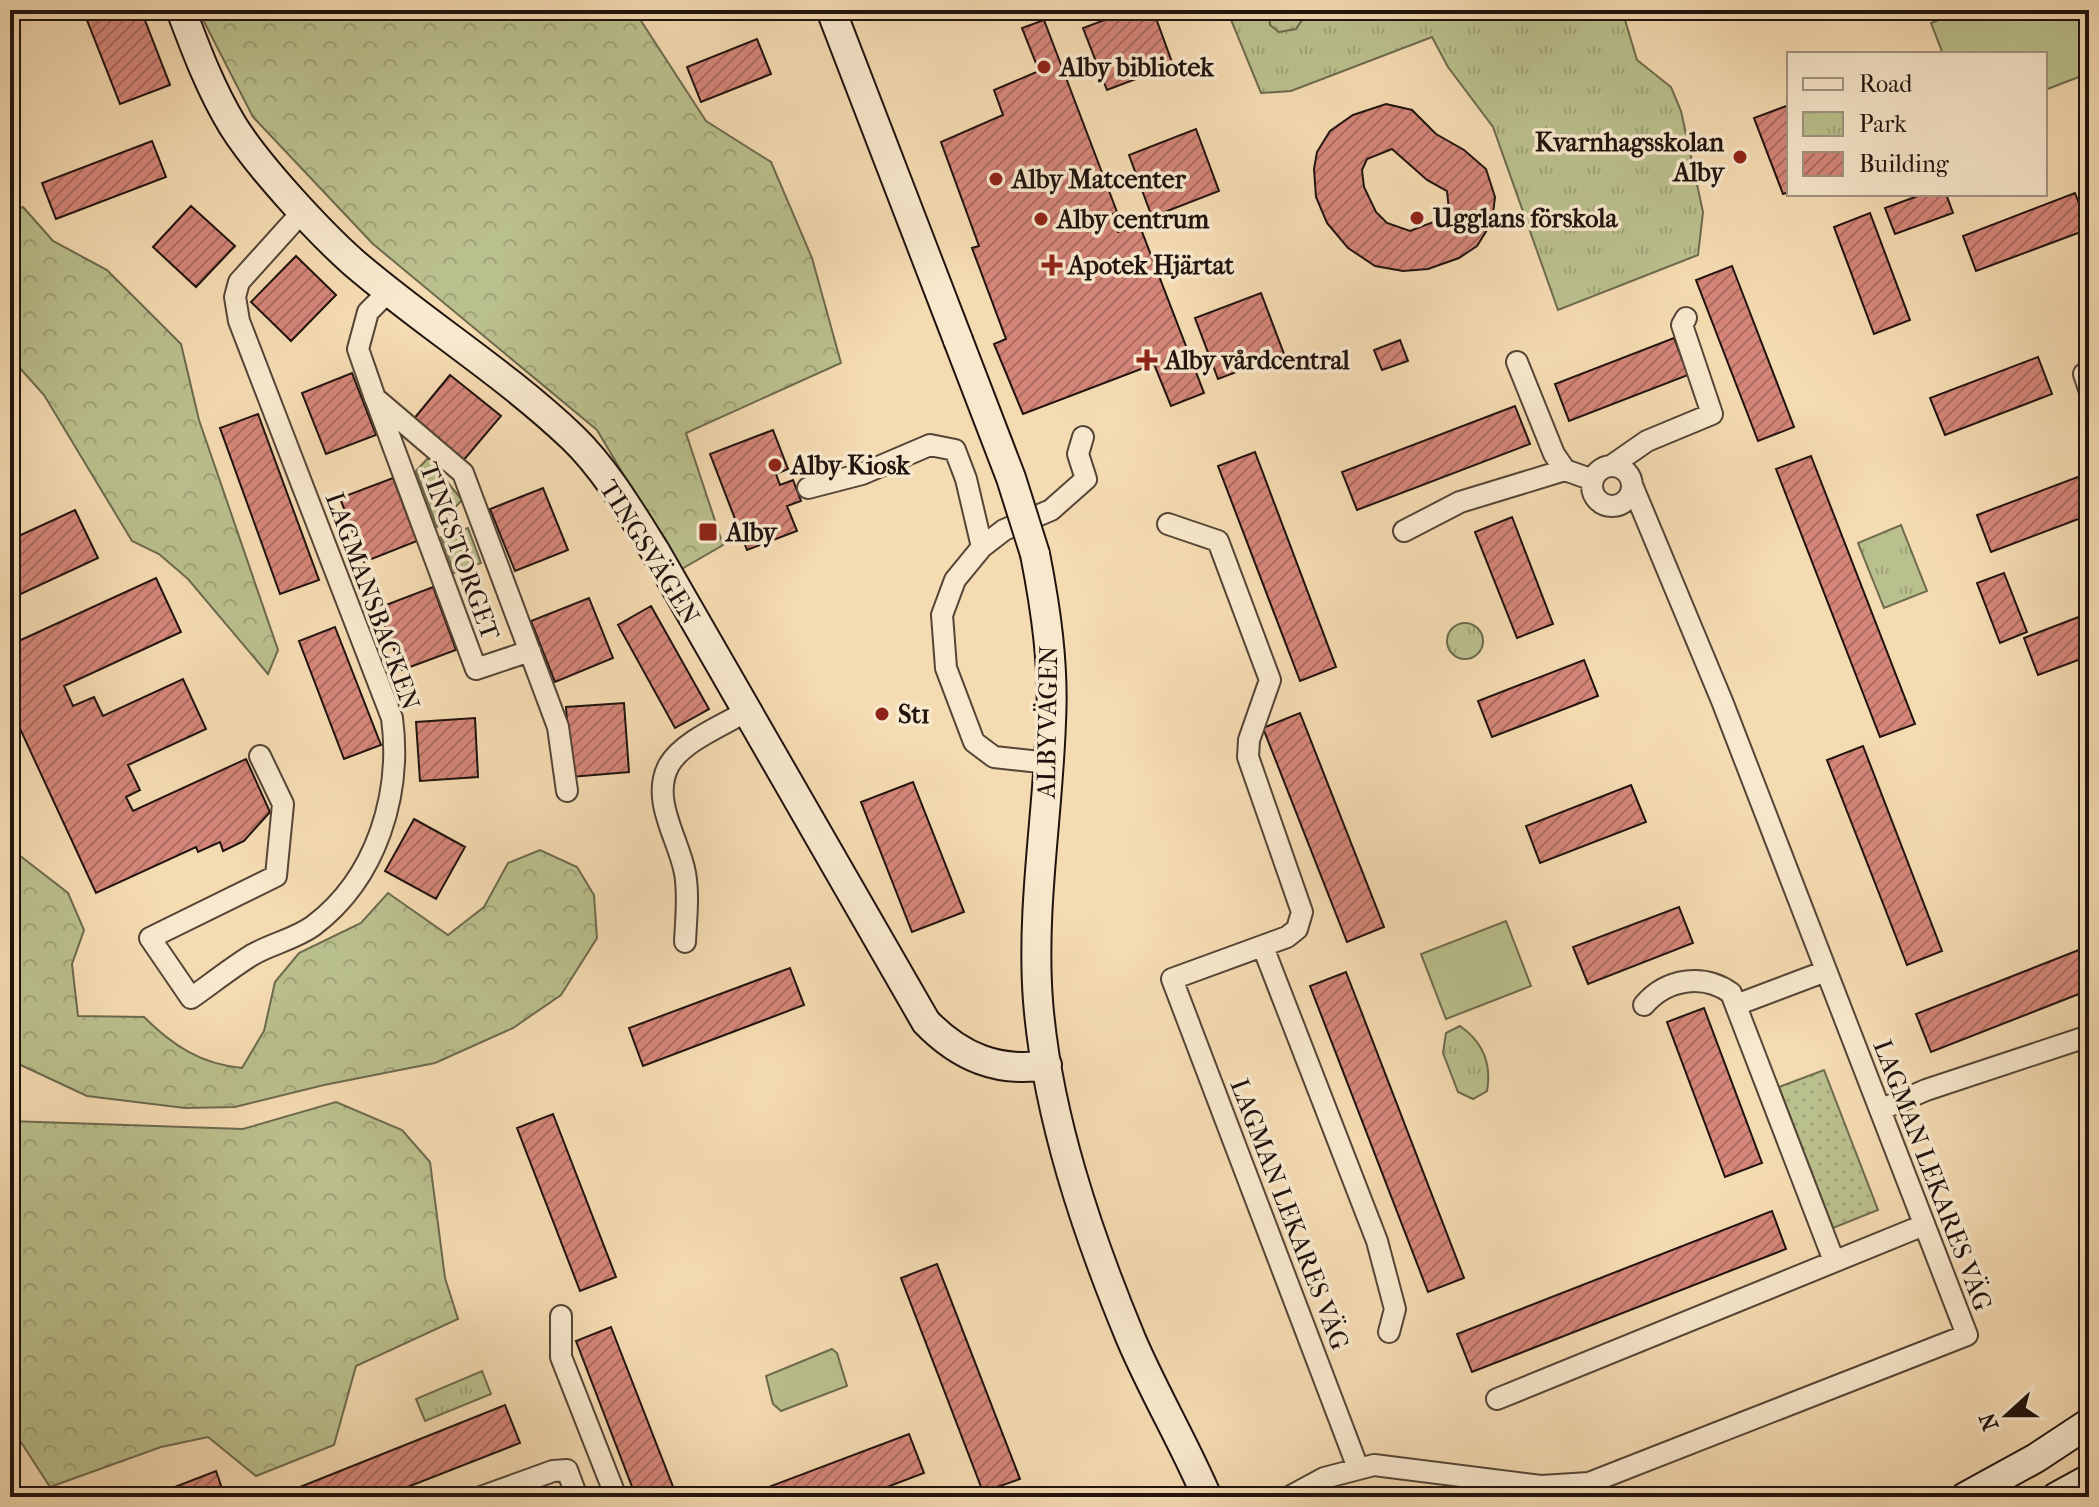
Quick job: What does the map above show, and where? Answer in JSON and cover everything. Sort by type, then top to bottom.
[{"type":"street","name":"TINGSVÄGEN","points":[[181,10],[215,94],[235,129],[303,211],[353,262],[507,382],[575,440],[641,528],[926,1022],[944,1041],[969,1057],[1010,1067],[1047,1065]]},
{"type":"street","name":"ALBYVÄGEN","points":[[831,10],[1011,478],[1035,554],[1051,661],[1049,763],[1037,932],[1038,1000],[1047,1065],[1066,1148],[1094,1239],[1131,1338],[1207,1497]]},
{"type":"street","name":"LAGMANSBACKEN","points":[[260,756],[283,804],[276,876],[150,938],[191,998],[253,955],[312,926],[345,895],[375,848],[391,805],[396,748],[392,718],[239,321],[235,297],[239,282],[303,211]]},
{"type":"street","name":"TINGSTORGET","points":[[389,291],[368,312],[358,349],[476,669],[530,651]]},
{"type":"street","points":[[1611,466],[1623,469],[1632,485],[1625,501],[1606,505],[1593,492],[1593,480],[1600,470],[1647,441],[1712,414],[1682,325],[1686,318]]},
{"type":"street","points":[[1517,362],[1554,454],[1565,470],[1593,480]]},
{"type":"street","points":[[2089,372],[2084,374],[2089,389]]},
{"type":"street","name":"TINGSTORGET","points":[[375,398],[463,473],[558,727],[567,791]]},
{"type":"street","points":[[1049,763],[994,757],[974,742],[956,702],[946,668],[942,615],[955,580],[982,547],[1004,530],[1051,510],[1086,479],[1078,454],[1083,437]]},
{"type":"street","points":[[808,488],[862,474],[930,445],[943,445],[955,450],[966,479],[982,547]]},
{"type":"street","points":[[1404,531],[1460,502],[1565,470]]},
{"type":"street","name":"LAGMAN LEKARES VÄG","points":[[1289,1497],[1324,1478],[1374,1465],[1541,1486],[1589,1483],[1967,1335],[1722,701],[1632,485]]},
{"type":"street","points":[[1168,524],[1218,541],[1270,680],[1249,740],[1248,757],[1302,912],[1297,929],[1263,947],[1377,1241],[1395,1309],[1389,1332]]},
{"type":"street","points":[[685,942],[685,873],[664,806],[665,780],[670,765],[685,749],[745,712]]},
{"type":"street","name":"LAGMAN LEKARES VÄG","points":[[1263,947],[1172,979],[1358,1468]]},
{"type":"street","points":[[1736,1005],[1826,971]]},
{"type":"street","points":[[1644,1005],[1653,994],[1692,979],[1721,986],[1731,993],[1834,1261]]},
{"type":"street","points":[[1880,1110],[1926,1090],[2089,1036]]},
{"type":"street","points":[[1497,1399],[1924,1225]]},
{"type":"street","points":[[561,1316],[561,1357],[616,1497]]},
{"type":"street","points":[[1965,1497],[2004,1488],[2089,1423]]},
{"type":"street","name":"ALBYVÄGEN","points":[[1182,1447],[1219,1497]]},
{"type":"street","points":[[481,1497],[553,1471],[567,1470],[577,1497]]},
{"type":"street","points":[[2056,1497],[2089,1479]]},
{"type":"green space","points":[[198,10],[634,10],[706,121],[771,162],[812,258],[841,363],[686,433],[723,545],[680,570],[597,430],[373,244],[253,117]]},
{"type":"green space","points":[[1227,10],[1622,10],[1637,60],[1671,87],[1681,111],[1703,212],[1698,255],[1558,310],[1493,127],[1448,67],[1432,37],[1291,91],[1261,93]]},
{"type":"green space","points":[[1269,10],[1301,10],[1302,20],[1296,29],[1279,32],[1270,25]]},
{"type":"green space","points":[[1963,10],[2089,10],[2089,73],[2047,89],[2047,52],[1942,52],[1931,23]]},
{"type":"green space","points":[[23,207],[53,241],[107,270],[181,344],[199,420],[278,650],[268,674],[188,579],[159,554],[132,541],[44,395],[10,357],[10,212]]},
{"type":"green space","points":[[428,458],[462,500],[437,527],[416,471]]},
{"type":"green space","points":[[1901,525],[1927,591],[1884,608],[1858,543]]},
{"type":"green space","points":[[468,528],[481,563],[454,573],[441,537]]},
{"type":"green space","points":[[1465,623],[1478,628],[1483,641],[1478,654],[1465,659],[1452,654],[1447,641],[1452,628]]},
{"type":"green space","points":[[10,848],[68,893],[84,930],[72,964],[78,1016],[144,1017],[188,1052],[227,1066],[242,1068],[264,1031],[275,982],[299,953],[361,923],[388,893],[448,935],[484,907],[508,863],[540,850],[577,867],[594,895],[597,938],[561,995],[513,1028],[435,1063],[235,1107],[185,1108],[87,1096],[10,1060]]},
{"type":"green space","points":[[1506,921],[1531,986],[1446,1019],[1421,954]]},
{"type":"green space","points":[[1460,1026],[1475,1039],[1487,1062],[1487,1091],[1473,1099],[1458,1092],[1443,1053],[1446,1033]]},
{"type":"green space","points":[[1824,1070],[1878,1210],[1833,1228],[1779,1087]]},
{"type":"green space","points":[[336,1102],[402,1130],[430,1162],[445,1278],[458,1319],[356,1366],[334,1445],[256,1476],[208,1437],[161,1447],[50,1487],[10,1425],[10,1121],[243,1129]]},
{"type":"green space","points":[[832,1349],[837,1353],[847,1386],[781,1411],[773,1404],[766,1376]]},
{"type":"green space","points":[[482,1371],[491,1394],[425,1421],[416,1399]]},
{"type":"building","points":[[83,10],[141,10],[170,85],[120,104]]},
{"type":"building","points":[[1131,10],[1153,10],[1173,65],[1107,90],[1083,28]]},
{"type":"building","name":"Alby centrum","points":[[1044,20],[1117,212],[1111,215],[1118,232],[1139,224],[1204,393],[1171,406],[1154,364],[1023,414],[994,344],[1006,339],[972,248],[979,246],[941,142],[1003,115],[994,90],[1039,71],[1022,28]]},
{"type":"building","points":[[757,39],[771,74],[701,102],[687,67]]},
{"type":"building","points":[[1386,104],[1412,110],[1436,134],[1464,150],[1486,169],[1495,197],[1492,222],[1477,246],[1459,258],[1428,269],[1403,271],[1375,266],[1348,248],[1327,223],[1316,197],[1314,169],[1317,152],[1330,131],[1353,115]],"holes":[[[1392,149],[1427,180],[1447,191],[1449,210],[1439,220],[1410,231],[1387,223],[1376,212],[1364,187],[1362,170],[1367,159]]]},
{"type":"building","points":[[1787,106],[1787,193],[1783,194],[1754,118]]},
{"type":"building","points":[[1196,129],[1219,191],[1152,217],[1129,155]]},
{"type":"building","points":[[152,141],[166,177],[56,219],[42,183]]},
{"type":"building","points":[[2075,193],[2089,229],[1976,271],[1963,236]]},
{"type":"building","points":[[1918,196],[1947,196],[1953,213],[1895,234],[1885,208]]},
{"type":"building","points":[[191,206],[235,246],[196,287],[153,247]]},
{"type":"building","points":[[1870,213],[1910,320],[1874,334],[1834,227]]},
{"type":"building","points":[[296,256],[336,295],[291,341],[251,302]]},
{"type":"building","points":[[1732,266],[1794,427],[1758,441],[1696,280]]},
{"type":"building","points":[[1261,293],[1284,354],[1218,379],[1195,318]]},
{"type":"building","points":[[1674,338],[1688,375],[1569,421],[1555,384]]},
{"type":"building","points":[[1400,340],[1408,361],[1382,370],[1374,350]]},
{"type":"building","points":[[2038,357],[2052,394],[1945,435],[1930,398]]},
{"type":"building","points":[[352,373],[376,435],[326,454],[302,393]]},
{"type":"building","points":[[450,375],[501,416],[462,462],[413,420]]},
{"type":"building","points":[[1515,406],[1530,444],[1357,510],[1342,472]]},
{"type":"building","points":[[258,414],[319,580],[280,594],[220,428]]},
{"type":"building","points":[[773,430],[788,469],[776,474],[780,485],[793,480],[801,501],[787,506],[797,531],[747,550],[710,454]]},
{"type":"building","points":[[1255,452],[1336,667],[1300,681],[1218,466]]},
{"type":"building","points":[[1811,456],[1915,724],[1880,737],[1776,469]]},
{"type":"building","points":[[2083,475],[2089,492],[2089,515],[1991,552],[1977,515]]},
{"type":"building","points":[[393,478],[417,541],[364,562],[340,498]]},
{"type":"building","points":[[543,488],[568,550],[515,571],[490,509]]},
{"type":"building","points":[[75,510],[98,558],[10,599],[10,540]]},
{"type":"building","points":[[1512,517],[1553,624],[1517,638],[1475,532]]},
{"type":"building","points":[[2004,573],[2027,632],[2000,643],[1977,583]]},
{"type":"building","points":[[156,578],[181,632],[64,686],[73,706],[94,697],[103,716],[183,679],[206,729],[128,765],[140,790],[126,797],[133,811],[246,759],[270,812],[244,841],[223,851],[220,842],[198,852],[196,847],[96,893],[10,707],[10,645]]},
{"type":"building","points":[[433,587],[456,650],[402,670],[378,608]]},
{"type":"building","points":[[589,598],[613,658],[555,682],[531,621]]},
{"type":"building","points":[[651,606],[709,709],[675,728],[618,625]]},
{"type":"building","points":[[2089,613],[2089,656],[2038,675],[2024,638]]},
{"type":"building","points":[[335,627],[381,745],[344,759],[299,641]]},
{"type":"building","points":[[1584,660],[1598,696],[1492,737],[1478,701]]},
{"type":"building","points":[[624,703],[629,772],[571,777],[566,707]]},
{"type":"building","points":[[1300,713],[1384,927],[1347,942],[1263,728]]},
{"type":"building","points":[[475,718],[478,777],[420,781],[416,722]]},
{"type":"building","points":[[1863,746],[1942,951],[1907,965],[1827,760]]},
{"type":"building","points":[[913,782],[964,912],[912,932],[861,802]]},
{"type":"building","points":[[1631,785],[1646,822],[1540,863],[1526,826]]},
{"type":"building","points":[[414,819],[465,847],[436,899],[385,871]]},
{"type":"building","points":[[1679,907],[1693,943],[1588,984],[1573,947]]},
{"type":"building","points":[[2089,946],[2089,990],[1931,1052],[1916,1014]]},
{"type":"building","points":[[790,968],[804,1005],[643,1066],[629,1028]]},
{"type":"building","points":[[1346,972],[1464,1278],[1428,1292],[1310,986]]},
{"type":"building","points":[[1704,1008],[1762,1163],[1725,1177],[1667,1022]]},
{"type":"building","points":[[553,1114],[616,1277],[580,1291],[517,1128]]},
{"type":"building","points":[[1772,1211],[1786,1249],[1472,1372],[1457,1334]]},
{"type":"building","points":[[937,1264],[1020,1479],[983,1492],[901,1278]]},
{"type":"building","points":[[611,1327],[677,1497],[636,1497],[576,1341]]},
{"type":"building","points":[[505,1405],[520,1443],[382,1497],[275,1497]]},
{"type":"building","points":[[909,1434],[924,1473],[861,1497],[742,1497]]},
{"type":"building","points":[[216,1471],[225,1497],[149,1497]]},
{"type":"place","name":"Alby bibliotek","points":[[1044,67]]},
{"type":"place","name":"Kvarnhagsskolan Alby","points":[[1740,157]]},
{"type":"place","name":"Alby Matcenter","points":[[996,179]]},
{"type":"place","name":"Ugglans förskola","points":[[1417,218]]},
{"type":"place","name":"Alby centrum","points":[[1041,219]]},
{"type":"place","name":"Apotek Hjärtat","points":[[1052,265]]},
{"type":"place","name":"Alby vårdcentral","points":[[1147,360]]},
{"type":"place","name":"Alby Kiosk","points":[[775,465]]},
{"type":"place","name":"Alby","points":[[708,532]]},
{"type":"place","name":"St1","points":[[882,714]]}]
